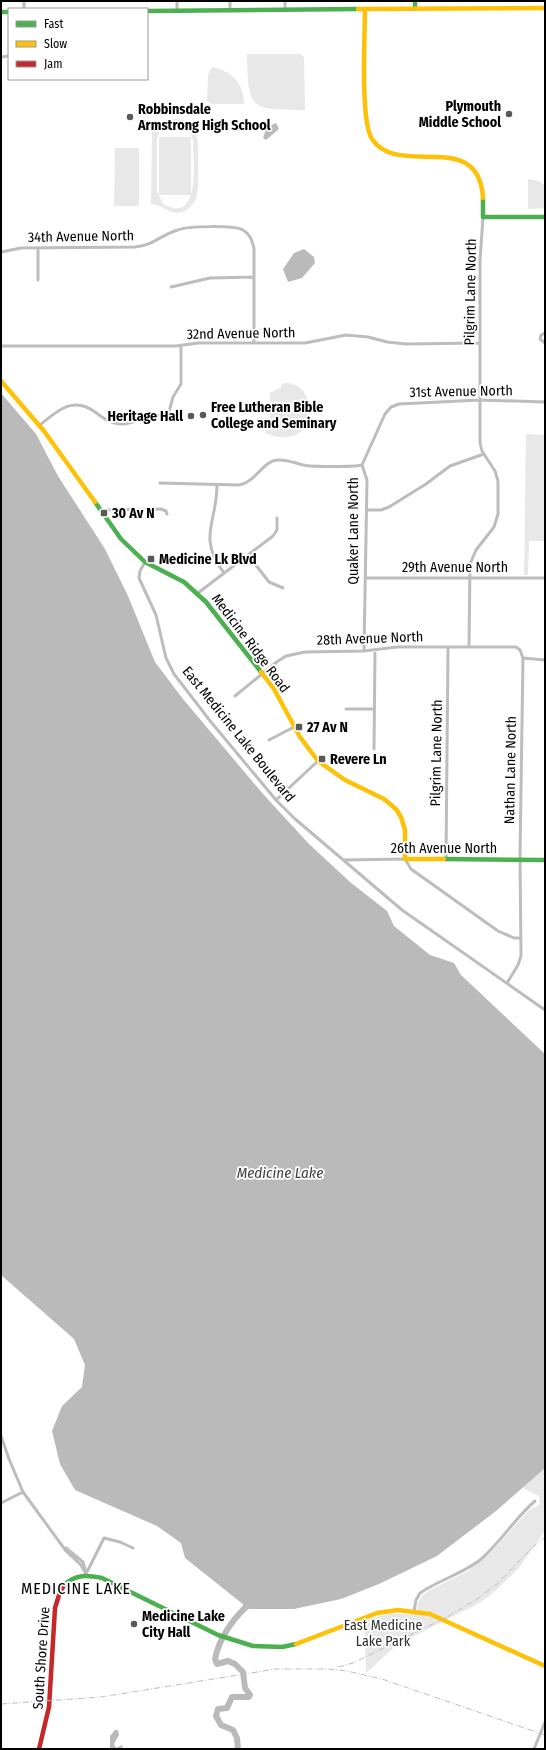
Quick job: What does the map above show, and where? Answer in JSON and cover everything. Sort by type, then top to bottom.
[{"type":"street","points":[[177,1],[177,10]]},
{"type":"street","points":[[230,1],[230,10]]},
{"type":"street","points":[[285,1],[285,9]]},
{"type":"street","points":[[415,1],[415,8]]},
{"type":"street","points":[[148,11],[545,8]]},
{"type":"street","name":"Pilgrim Lane North","points":[[365,9],[365,118],[372,139],[386,151],[399,156],[450,157],[465,163],[472,168],[480,181],[483,217],[480,261],[480,442],[484,454],[495,471],[498,481],[498,514],[494,527],[474,554],[470,564],[469,647]]},
{"type":"street","points":[[483,217],[545,217]]},
{"type":"street","name":"34th Avenue North","points":[[1,252],[12,248],[143,246],[157,242],[178,229],[193,227],[240,228],[251,237],[254,248],[254,277]]},
{"type":"street","points":[[38,248],[38,280]]},
{"type":"street","points":[[171,287],[210,278],[254,277],[254,343]]},
{"type":"street","points":[[545,333],[541,335],[540,338],[545,343]]},
{"type":"street","name":"32nd Avenue North","points":[[1,346],[305,343],[334,337],[357,336],[406,344],[480,344]]},
{"type":"street","points":[[40,425],[60,408],[70,406],[86,407],[109,422],[123,424],[135,422],[151,416],[168,415],[173,397],[181,384],[181,345]]},
{"type":"street","points":[[1,381],[40,425],[120,539],[145,562]]},
{"type":"street","name":"31st Avenue North","points":[[383,417],[391,407],[399,404],[480,400],[545,402]]},
{"type":"street","name":"Quaker Lane North","points":[[364,651],[367,480],[362,465],[383,417]]},
{"type":"street","points":[[367,510],[382,510],[389,507],[426,484],[450,466],[484,454]]},
{"type":"street","points":[[160,483],[217,485],[245,484],[251,481],[269,463],[277,460],[290,460],[308,466],[362,465]]},
{"type":"street","points":[[217,485],[217,502],[210,525],[209,538],[211,552],[224,574]]},
{"type":"street","points":[[101,510],[161,509],[166,511],[168,514]]},
{"type":"street","points":[[198,593],[276,533],[278,518]]},
{"type":"street","points":[[248,555],[269,582],[283,588]]},
{"type":"street","name":"Medicine Ridge Road","points":[[145,562],[184,582],[198,593],[282,702],[294,727],[318,760],[345,780],[384,798],[396,809],[401,817],[405,830],[405,858]]},
{"type":"street","name":"East Medicine Lake Boulevard","points":[[145,562],[140,571],[139,578],[156,615],[166,658],[174,674],[276,800],[294,818],[402,910],[545,1010]]},
{"type":"street","name":"29th Avenue North","points":[[365,578],[545,578]]},
{"type":"street","name":"28th Avenue North","points":[[235,696],[261,673],[278,661],[295,654],[305,652],[364,651],[397,647],[516,647],[520,650]]},
{"type":"street","name":"Pilgrim Lane North","points":[[446,859],[448,647]]},
{"type":"street","points":[[374,749],[375,650]]},
{"type":"street","name":"Nathan Lane North","points":[[507,983],[519,962],[521,938],[523,658],[520,650]]},
{"type":"street","points":[[523,658],[545,660]]},
{"type":"street","points":[[346,709],[374,709]]},
{"type":"street","points":[[268,740],[294,727]]},
{"type":"street","points":[[276,800],[318,760]]},
{"type":"street","points":[[405,858],[412,869],[498,931],[514,938],[521,938]]},
{"type":"street","name":"26th Avenue North","points":[[344,860],[405,858],[545,860]]},
{"type":"street","points":[[1,1436],[23,1492],[38,1514],[66,1548],[66,1551],[86,1574],[102,1578],[229,1640],[253,1646],[282,1647],[301,1642],[377,1613],[398,1610],[414,1611],[440,1618],[545,1666]]},
{"type":"street","points":[[1,1504],[23,1492]]},
{"type":"street","points":[[414,1611],[416,1600],[420,1593],[466,1570],[480,1560],[535,1501]]},
{"type":"street","points":[[86,1574],[104,1538],[120,1542],[133,1548]]},
{"type":"street","name":"South Shore Drive","points":[[39,1749],[50,1702],[55,1604],[64,1586],[76,1577],[86,1574]]},
{"type":"street","points":[[534,1749],[545,1722]]},
{"type":"green space","points":[[247,54],[301,54],[304,57],[305,110],[273,109],[263,107],[256,103],[251,97],[249,87]]},
{"type":"green space","points":[[212,67],[231,75],[236,79],[242,90],[244,104],[211,104],[207,101],[208,75]]},
{"type":"green space","points":[[171,119],[189,123],[194,128],[198,143],[197,196],[192,205],[183,212],[178,213],[170,211],[151,204],[152,130],[155,125],[158,126]],"holes":[[[169,124],[182,125],[188,129],[193,140],[193,187],[190,198],[184,206],[175,208],[163,204],[157,191],[157,139],[160,131]]]},
{"type":"green space","points":[[159,137],[191,137],[191,195],[159,195]]},
{"type":"green space","points":[[115,148],[139,148],[139,206],[114,206]]},
{"type":"green space","points":[[528,179],[538,181],[545,185],[545,208],[530,209],[528,207]]},
{"type":"green space","points":[[285,383],[297,386],[305,393],[309,404],[309,416],[305,427],[296,434],[283,437],[265,433],[266,430],[270,430],[270,393],[282,387],[281,384]]},
{"type":"green space","points":[[526,434],[545,435],[545,541],[529,541],[528,575],[524,575]]},
{"type":"green space","name":"East Medicine Lake Park","points":[[545,1468],[545,1531],[518,1569],[490,1596],[474,1606],[398,1644],[366,1673],[364,1620],[388,1614],[416,1614],[418,1603],[422,1596],[428,1591],[468,1571],[494,1549],[528,1511],[540,1504],[539,1496],[522,1488]]},
{"type":"water","points":[[276,123],[279,129],[266,140],[263,138],[267,127]]},
{"type":"water","points":[[304,249],[314,257],[315,263],[302,278],[288,282],[283,269],[294,253]]},
{"type":"water","name":"Medicine Lake","points":[[1,393],[36,434],[58,476],[105,549],[128,596],[155,662],[183,699],[263,794],[309,844],[350,882],[387,911],[394,926],[430,955],[454,963],[461,975],[545,1054],[545,1468],[496,1511],[437,1556],[379,1584],[341,1599],[294,1609],[249,1609],[185,1558],[181,1543],[157,1526],[75,1490],[60,1464],[52,1431],[62,1406],[82,1387],[85,1365],[74,1339],[1,1275]]},
{"type":"water","points":[[115,1730],[118,1730],[119,1735],[114,1744],[116,1748],[122,1745],[123,1749],[110,1749],[110,1736]]},
{"type":"waterway","points":[[238,1749],[237,1738],[233,1730],[221,1725],[216,1716],[218,1709],[227,1708],[232,1697],[249,1697],[250,1695],[245,1688],[243,1672],[235,1664],[228,1661],[217,1664],[215,1659],[227,1630],[246,1607],[246,1599]]},
{"type":"railway","points":[[338,1667],[353,1663],[449,1616],[477,1599],[497,1584],[534,1546],[545,1537]]},
{"type":"railway","points":[[1,1704],[101,1697],[276,1669],[328,1669],[347,1671],[382,1679],[545,1735]]},
{"type":"traffic: fast","points":[[415,1],[415,8]]},
{"type":"traffic: fast","points":[[148,11],[358,9]]},
{"type":"traffic: fast","points":[[1,12],[8,12]]},
{"type":"traffic: fast","points":[[483,198],[483,217],[545,217]]},
{"type":"traffic: fast","points":[[95,502],[121,539],[145,562],[184,582],[206,602],[261,672]]},
{"type":"traffic: fast","points":[[444,859],[545,860]]},
{"type":"traffic: fast","points":[[64,1585],[68,1581],[82,1576],[102,1578],[218,1635],[253,1646],[282,1647],[296,1644]]},
{"type":"traffic: slow","points":[[358,9],[545,8]]},
{"type":"traffic: slow","points":[[365,9],[365,96],[368,129],[372,139],[384,150],[400,155],[453,159],[468,164],[478,177],[483,198]]},
{"type":"traffic: slow","points":[[1,381],[44,431],[95,502]]},
{"type":"traffic: slow","points":[[261,672],[274,689],[300,737],[318,761],[345,780],[384,799],[396,809],[401,817],[405,830],[405,859],[444,859]]},
{"type":"traffic: slow","points":[[296,1644],[377,1613],[398,1610],[430,1614],[545,1666]]},
{"type":"traffic: jam","points":[[39,1749],[49,1707],[55,1608],[64,1585]]},
{"type":"place","name":"Plymouth Middle School","points":[[509,114]]},
{"type":"place","name":"Robbinsdale Armstrong High School","points":[[130,117]]},
{"type":"place","name":"Free Lutheran Bible College and Seminary","points":[[203,415]]},
{"type":"place","name":"Heritage Hall","points":[[191,416]]},
{"type":"place","name":"30 Av N","points":[[104,513]]},
{"type":"place","name":"Medicine Lk Blvd","points":[[151,559]]},
{"type":"place","name":"27 Av N","points":[[299,727]]},
{"type":"place","name":"Revere Ln","points":[[322,759]]},
{"type":"place","name":"Medicine Lake City Hall","points":[[134,1624]]},
{"type":"district","name":"MEDICINE LAKE","points":[[76,1588]]}]
